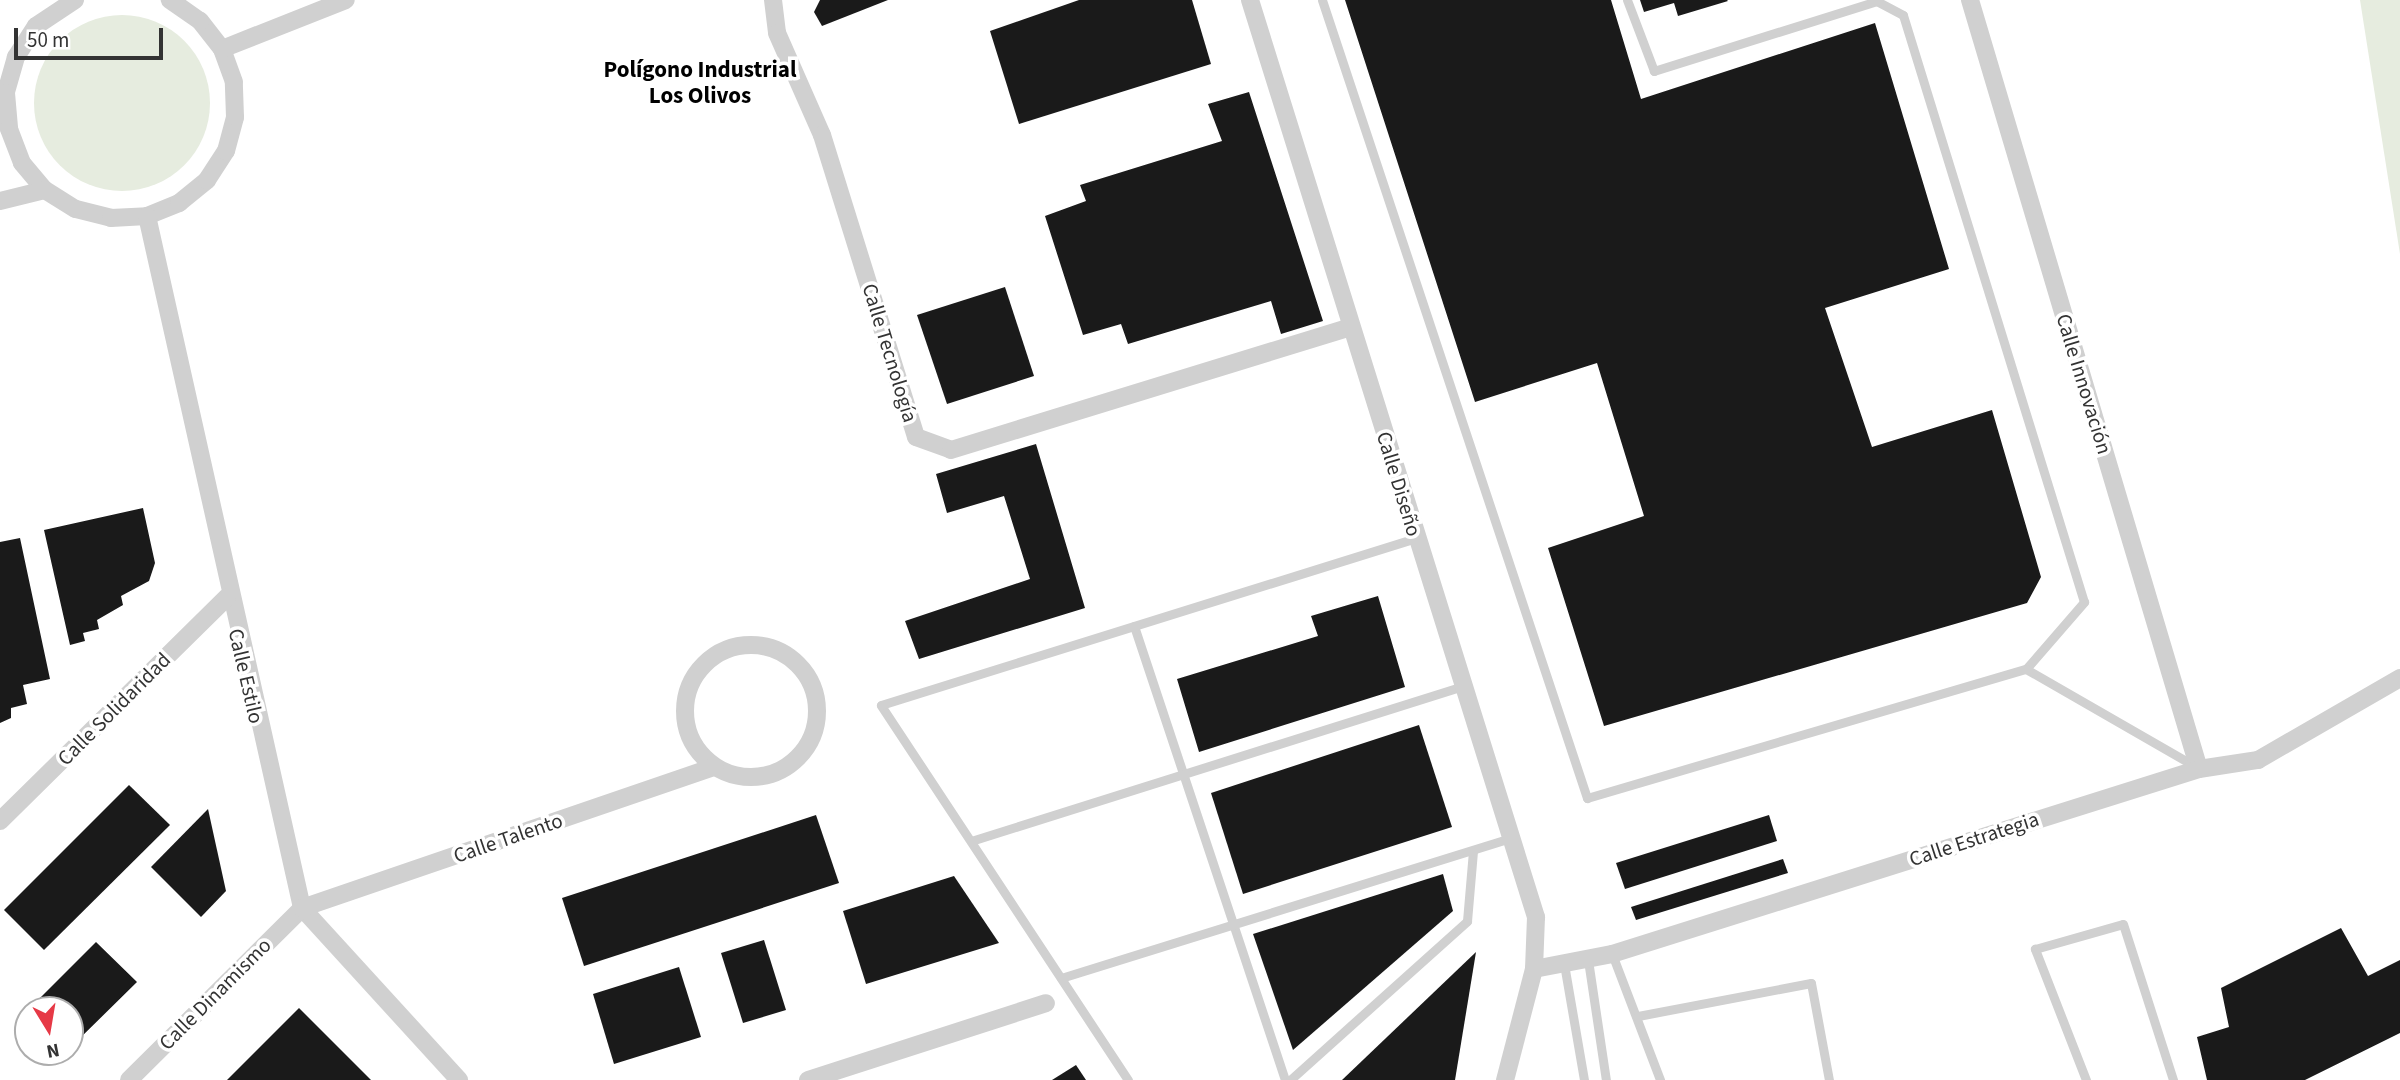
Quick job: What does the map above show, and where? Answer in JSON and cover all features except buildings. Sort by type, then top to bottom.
[{"type":"street","points":[[75,0],[36,26],[8,59],[6,93],[9,129],[22,163],[46,190],[88,212],[147,216],[198,188],[226,151],[235,117],[234,82],[222,49],[200,21],[170,0]]},
{"type":"street","points":[[222,49],[346,0]]},
{"type":"street","name":"Calle Tecnología","points":[[773,0],[777,33],[822,135],[916,437],[950,450],[1350,327]]},
{"type":"street","name":"Calle Diseño","points":[[1250,0],[1536,917],[1534,969],[1506,1080]]},
{"type":"street","name":"Calle Innovación","points":[[1970,0],[2199,769]]},
{"type":"street","points":[[0,201],[46,190]]},
{"type":"street","name":"Calle Estilo","points":[[147,216],[227,597],[302,908],[459,1080]]},
{"type":"street","name":"Calle Solidaridad","points":[[0,821],[227,597]]},
{"type":"street","points":[[768,646],[787,655],[814,687],[816,728],[807,747],[794,762],[765,775],[734,775],[715,767],[699,753],[686,725],[686,694],[695,675],[727,649],[768,646]]},
{"type":"street","name":"Calle Estrategia","points":[[1534,969],[1612,954],[2199,769],[2258,760],[2400,678]]},
{"type":"street","name":"Calle Talento","points":[[302,908],[715,767]]},
{"type":"street","name":"Calle Dinamismo","points":[[129,1080],[302,908]]},
{"type":"street","points":[[808,1080],[1046,1003]]},
{"type":"lane","points":[[1322,0],[1587,798],[2026,670],[2084,602],[1903,15],[1877,1],[1654,71],[1627,0]]},
{"type":"lane","points":[[1128,1080],[881,705],[1416,538]]},
{"type":"lane","points":[[1134,626],[1233,925],[1288,1080],[1466,921],[1473,851]]},
{"type":"lane","points":[[2026,670],[2199,769]]},
{"type":"lane","points":[[971,841],[1463,686]]},
{"type":"lane","points":[[1061,978],[1510,838]]},
{"type":"lane","points":[[2086,1080],[2035,949],[2123,924],[2173,1080]]},
{"type":"lane","points":[[1612,954],[1638,1016],[1660,1080]]},
{"type":"lane","points":[[1588,960],[1606,1080]]},
{"type":"lane","points":[[1564,964],[1584,1080]]},
{"type":"lane","points":[[1638,1016],[1811,983],[1829,1080]]},
{"type":"shaded area","points":[[2360,0],[2400,0],[2400,254]]},
{"type":"shaded area","points":[[122,15],[156,22],[184,41],[203,69],[210,103],[203,137],[184,165],[156,184],[122,191],[88,184],[60,165],[41,137],[34,103],[41,69],[60,41],[88,22]]},
{"type":"district","name":"Polígono Industrial Los Olivos","points":[[700,83]]}]
